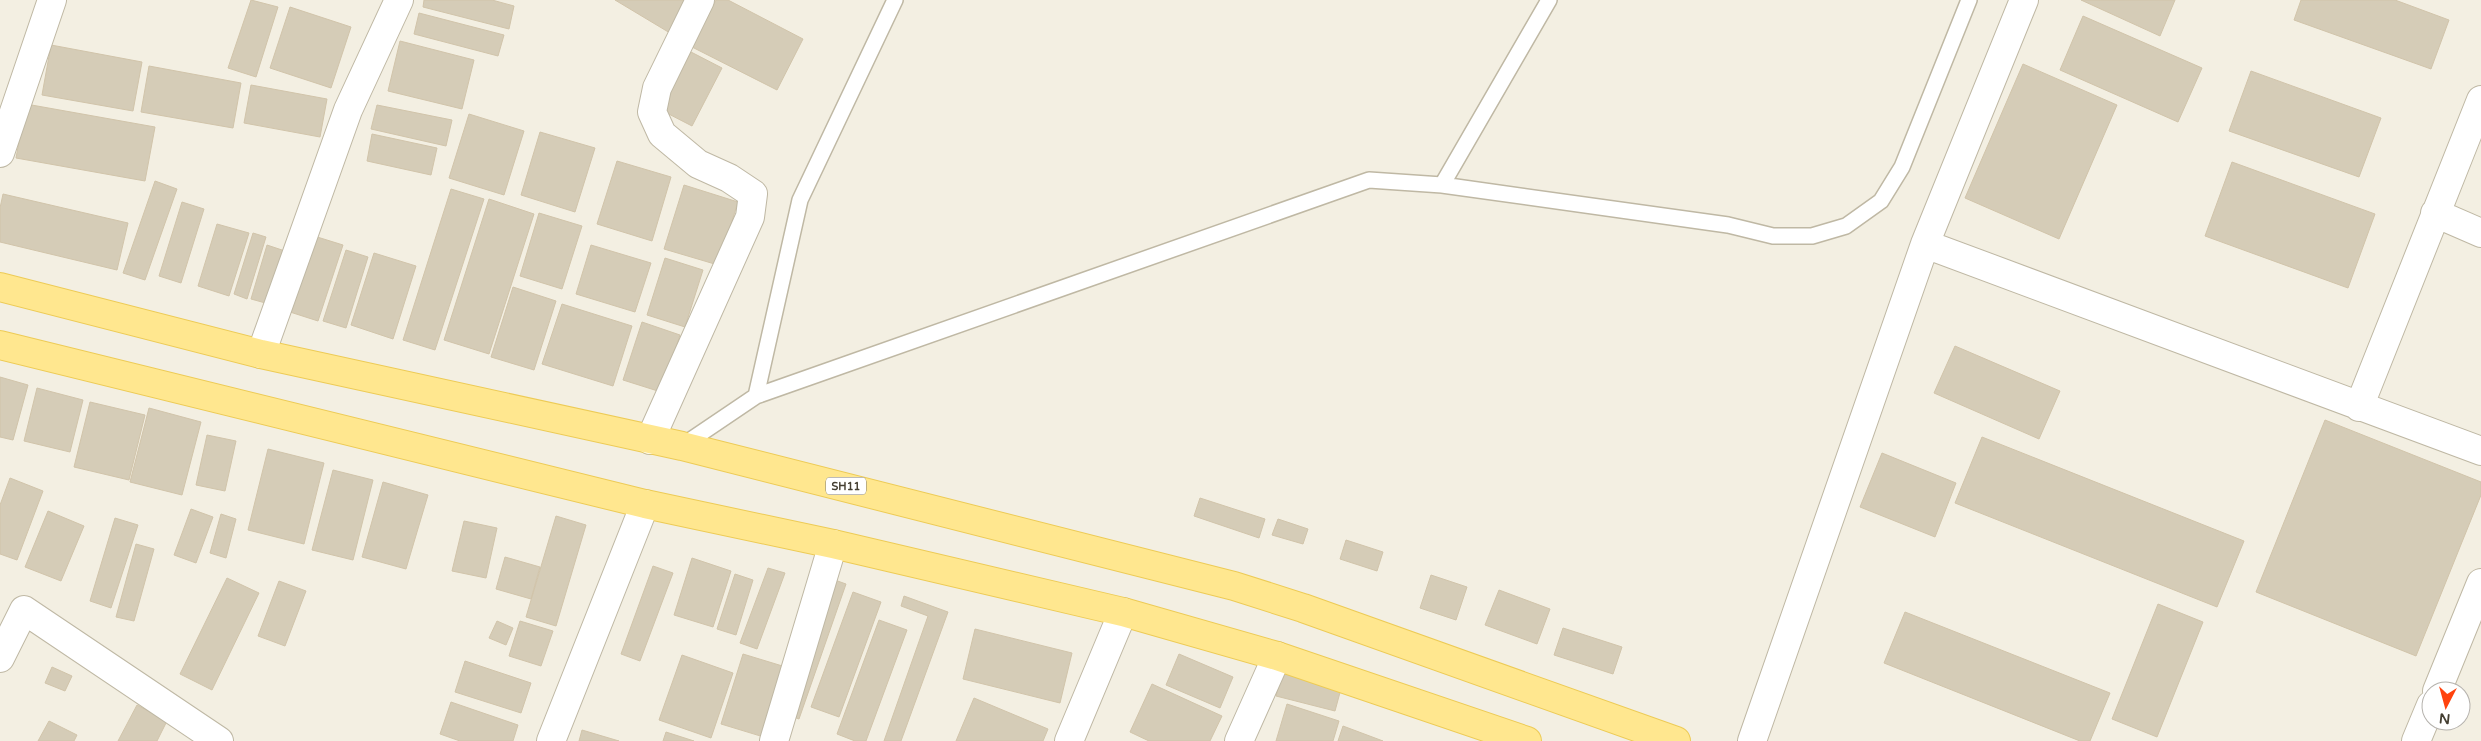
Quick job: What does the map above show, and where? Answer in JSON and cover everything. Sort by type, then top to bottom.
[{"type":"main road","name":"SH11","points":[[0,287],[261,354],[682,446],[1234,586],[1303,608],[1676,741]]},
{"type":"main road","points":[[0,345],[645,504],[833,544],[1123,612],[1277,656],[1527,741]]},
{"type":"street","points":[[0,153],[52,0]]},
{"type":"street","points":[[261,354],[348,110],[400,0]]},
{"type":"street","points":[[650,440],[750,218],[753,194],[729,178],[698,164],[662,134],[652,112],[657,88],[700,0]]},
{"type":"street","points":[[1752,741],[1925,244],[2024,0]]},
{"type":"street","points":[[2359,407],[2481,100]]},
{"type":"street","points":[[2435,213],[2481,234]]},
{"type":"street","points":[[1925,244],[2481,451]]},
{"type":"street","points":[[551,741],[645,504]]},
{"type":"street","points":[[779,740],[833,544]]},
{"type":"street","points":[[2441,681],[2481,583]]},
{"type":"street","points":[[0,658],[24,610],[215,740]]},
{"type":"street","points":[[1069,741],[1123,612]]},
{"type":"street","points":[[1239,741],[1277,656]]},
{"type":"street","points":[[2416,741],[2421,729]]},
{"type":"lane","points":[[756,396],[800,200],[895,0]]},
{"type":"lane","points":[[1442,186],[1549,0]]},
{"type":"lane","points":[[682,446],[756,396],[1369,180],[1442,186],[1728,226],[1773,236],[1812,236],[1846,226],[1881,201],[1902,167],[1969,0]]},
{"type":"building","points":[[251,0],[278,7],[256,77],[228,68]]},
{"type":"building","points":[[424,0],[492,0],[514,6],[509,29],[423,7]]},
{"type":"building","points":[[615,0],[690,0],[670,33]]},
{"type":"building","points":[[716,0],[728,0],[803,39],[777,90],[692,47]]},
{"type":"building","points":[[2081,0],[2175,0],[2160,36]]},
{"type":"building","points":[[2301,0],[2395,0],[2449,20],[2431,69],[2294,20]]},
{"type":"building","points":[[290,7],[351,27],[331,88],[270,68]]},
{"type":"building","points":[[419,13],[504,35],[498,56],[414,34]]},
{"type":"building","points":[[2083,16],[2202,68],[2178,122],[2060,70]]},
{"type":"building","points":[[400,41],[474,60],[462,109],[388,91]]},
{"type":"building","points":[[51,45],[142,62],[133,111],[42,95]]},
{"type":"building","points":[[691,52],[722,68],[692,126],[661,110]]},
{"type":"building","points":[[2023,64],[2117,105],[2059,239],[1965,198]]},
{"type":"building","points":[[149,66],[241,83],[233,128],[141,112]]},
{"type":"building","points":[[2251,71],[2381,118],[2359,177],[2229,131]]},
{"type":"building","points":[[251,85],[327,99],[320,137],[244,123]]},
{"type":"building","points":[[26,104],[155,127],[145,181],[16,158]]},
{"type":"building","points":[[377,105],[452,120],[446,146],[371,129]]},
{"type":"building","points":[[469,114],[524,131],[504,195],[449,178]]},
{"type":"building","points":[[540,132],[595,148],[575,212],[521,195]]},
{"type":"building","points":[[372,134],[437,148],[431,175],[367,161]]},
{"type":"building","points":[[617,161],[671,177],[652,241],[597,224]]},
{"type":"building","points":[[2232,162],[2375,214],[2348,288],[2205,236]]},
{"type":"building","points":[[155,181],[177,189],[145,280],[123,273]]},
{"type":"building","points":[[684,185],[738,202],[718,265],[664,249]]},
{"type":"building","points":[[451,189],[484,199],[435,350],[403,340]]},
{"type":"building","points":[[3,194],[128,223],[117,270],[0,242],[0,208]]},
{"type":"building","points":[[489,199],[534,214],[489,354],[444,340]]},
{"type":"building","points":[[182,202],[204,209],[181,283],[159,276]]},
{"type":"building","points":[[539,213],[582,226],[562,289],[520,276]]},
{"type":"building","points":[[217,224],[249,233],[229,296],[198,286]]},
{"type":"building","points":[[253,233],[266,237],[247,299],[234,294]]},
{"type":"building","points":[[314,236],[343,245],[318,321],[290,312]]},
{"type":"building","points":[[267,245],[285,251],[269,304],[251,299]]},
{"type":"building","points":[[591,245],[651,263],[635,312],[576,294]]},
{"type":"building","points":[[346,250],[368,257],[346,328],[323,321]]},
{"type":"building","points":[[374,253],[416,266],[393,339],[351,325]]},
{"type":"building","points":[[665,258],[703,270],[685,327],[647,315]]},
{"type":"building","points":[[513,287],[556,301],[534,370],[491,357]]},
{"type":"building","points":[[562,304],[632,326],[613,386],[542,364]]},
{"type":"building","points":[[642,322],[680,335],[661,392],[623,380]]},
{"type":"building","points":[[1955,346],[2060,391],[2039,439],[1934,393]]},
{"type":"building","points":[[0,377],[28,385],[13,440],[0,437]]},
{"type":"building","points":[[37,388],[83,400],[70,452],[24,441]]},
{"type":"building","points":[[90,402],[145,415],[129,480],[74,467]]},
{"type":"building","points":[[149,408],[201,422],[182,495],[130,482]]},
{"type":"building","points":[[2325,420],[2481,482],[2481,495],[2416,656],[2256,592]]},
{"type":"building","points":[[207,435],[236,441],[225,491],[196,485]]},
{"type":"building","points":[[1982,437],[2244,541],[2217,607],[1955,503]]},
{"type":"building","points":[[268,449],[324,463],[304,544],[248,530]]},
{"type":"building","points":[[1882,453],[1956,483],[1935,537],[1860,507]]},
{"type":"building","points":[[333,470],[373,480],[353,560],[312,550]]},
{"type":"building","points":[[10,478],[43,491],[17,560],[0,554],[0,505]]},
{"type":"building","points":[[383,482],[428,495],[406,569],[362,557]]},
{"type":"building","points":[[1200,498],[1265,519],[1259,538],[1194,516]]},
{"type":"building","points":[[191,509],[213,517],[196,563],[174,555]]},
{"type":"building","points":[[48,511],[84,526],[61,581],[25,567]]},
{"type":"building","points":[[221,514],[236,519],[226,558],[210,553]]},
{"type":"building","points":[[556,516],[586,525],[556,626],[526,617]]},
{"type":"building","points":[[115,518],[138,525],[111,608],[90,601]]},
{"type":"building","points":[[1278,519],[1308,529],[1303,544],[1272,535]]},
{"type":"building","points":[[464,521],[497,528],[486,578],[452,571]]},
{"type":"building","points":[[1346,540],[1383,552],[1377,571],[1340,559]]},
{"type":"building","points":[[136,544],[154,549],[134,621],[116,617]]},
{"type":"building","points":[[505,557],[540,567],[531,599],[496,589]]},
{"type":"building","points":[[692,558],[731,571],[713,627],[674,615]]},
{"type":"building","points":[[653,566],[673,573],[640,661],[621,654]]},
{"type":"building","points":[[768,568],[785,573],[757,649],[740,643]]},
{"type":"building","points":[[735,574],[753,580],[736,635],[717,629]]},
{"type":"building","points":[[1431,575],[1467,587],[1456,620],[1420,608]]},
{"type":"building","points":[[227,578],[259,593],[212,690],[180,674]]},
{"type":"building","points":[[832,579],[846,584],[799,719],[786,714]]},
{"type":"building","points":[[279,581],[306,591],[285,646],[258,636]]},
{"type":"building","points":[[1499,590],[1550,609],[1537,644],[1485,625]]},
{"type":"building","points":[[853,592],[881,602],[839,717],[811,707]]},
{"type":"building","points":[[904,596],[948,612],[901,741],[884,741],[928,616],[901,606]]},
{"type":"building","points":[[2158,604],[2203,622],[2157,737],[2112,719]]},
{"type":"building","points":[[1905,612],[2110,693],[2090,741],[2080,741],[1884,663]]},
{"type":"building","points":[[879,620],[907,630],[866,741],[855,741],[837,734]]},
{"type":"building","points":[[497,621],[513,628],[506,645],[489,638]]},
{"type":"building","points":[[520,621],[553,631],[541,666],[509,656]]},
{"type":"building","points":[[1563,628],[1622,647],[1613,674],[1554,655]]},
{"type":"building","points":[[975,629],[1072,653],[1060,703],[963,679]]},
{"type":"building","points":[[743,654],[789,668],[767,738],[721,724]]},
{"type":"building","points":[[1179,654],[1233,677],[1220,708],[1166,685]]},
{"type":"building","points":[[682,655],[733,673],[711,738],[659,720]]},
{"type":"building","points":[[465,661],[531,683],[521,713],[455,692]]},
{"type":"building","points":[[52,667],[72,676],[65,691],[45,683]]},
{"type":"building","points":[[1283,670],[1342,685],[1335,711],[1276,696]]},
{"type":"building","points":[[1152,684],[1222,716],[1210,741],[1149,741],[1130,732]]},
{"type":"building","points":[[974,698],[1048,729],[1043,741],[956,741]]},
{"type":"building","points":[[451,702],[518,725],[513,741],[460,741],[440,734]]},
{"type":"building","points":[[1287,704],[1339,721],[1333,741],[1276,741]]},
{"type":"building","points":[[137,705],[167,721],[157,741],[118,741]]},
{"type":"building","points":[[49,721],[77,735],[74,741],[38,741]]},
{"type":"building","points":[[1343,726],[1383,741],[1338,741]]},
{"type":"building","points":[[582,730],[619,741],[579,741]]},
{"type":"building","points":[[666,732],[694,741],[663,741]]}]
